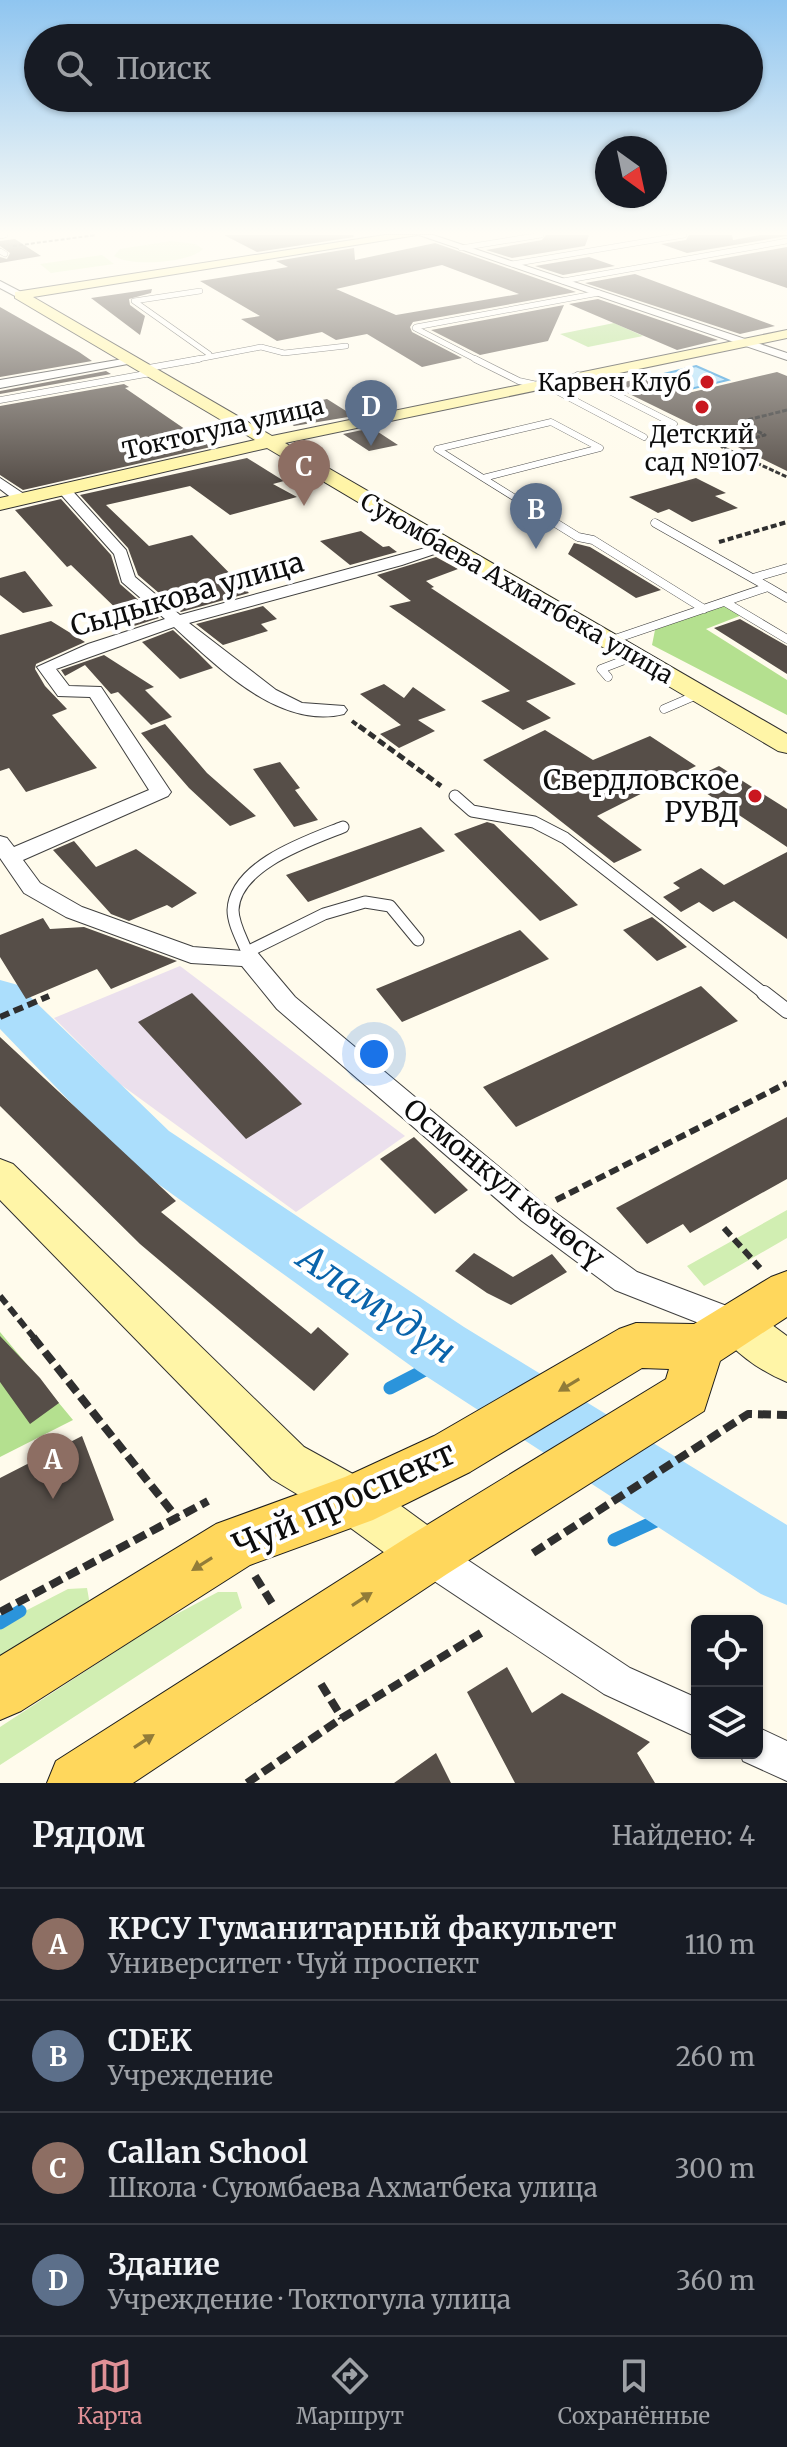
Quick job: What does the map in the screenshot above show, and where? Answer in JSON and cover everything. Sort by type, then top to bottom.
[{"type":"main road","points":[[78,1783],[519,1499],[708,1355],[774,1280]]},
{"type":"main road","name":"Чуй проспект","points":[[0,1690],[235,1543],[354,1501],[452,1454],[636,1345],[708,1355]]},
{"type":"street","name":"Суюмбаева Ахматбека улица","points":[[58,318],[787,745]]},
{"type":"street","points":[[673,318],[787,357]]},
{"type":"street","name":"Токтогула улица","points":[[0,504],[535,384],[787,334]]},
{"type":"street","points":[[0,384],[141,368]]},
{"type":"street","points":[[0,482],[22,499]]},
{"type":"street","points":[[63,489],[121,553],[128,579],[253,682],[288,704],[305,710],[338,710]]},
{"type":"street","name":"Сыдыкова улица","points":[[5,850],[161,792],[95,691],[64,692],[46,667],[95,646],[447,547]]},
{"type":"street","points":[[5,850],[32,888],[74,912],[191,955],[248,955]]},
{"type":"street","name":"Осмонкул көчөсү","points":[[248,955],[286,1003],[532,1212],[626,1281],[708,1355],[787,1362]]},
{"type":"street","points":[[0,1175],[288,1463],[354,1501],[428,1555],[617,1681],[691,1715]]},
{"type":"street","points":[[763,1750],[787,1761]]},
{"type":"lane","points":[[158,318],[209,354]]},
{"type":"lane","points":[[466,318],[415,328],[519,381],[551,388],[644,437]]},
{"type":"lane","points":[[0,400],[209,354],[261,347],[284,353],[346,346]]},
{"type":"lane","points":[[578,375],[674,424]]},
{"type":"lane","points":[[483,478],[600,448],[551,422],[437,449],[483,478],[578,537],[593,540],[704,609]]},
{"type":"lane","points":[[655,523],[787,598]]},
{"type":"lane","points":[[753,578],[787,568]]},
{"type":"lane","points":[[609,641],[768,587]]},
{"type":"lane","points":[[725,602],[787,639]]},
{"type":"lane","points":[[608,677],[601,669],[635,656]]},
{"type":"lane","points":[[664,709],[699,694]]},
{"type":"lane","points":[[455,796],[472,811],[534,822],[565,838],[787,1011]]},
{"type":"lane","points":[[343,827],[284,850],[253,873],[237,896],[233,911],[248,955],[324,914],[365,902],[390,906],[418,940]]},
{"type":"path","points":[[787,410],[739,422],[765,435],[722,447],[787,477]]},
{"type":"path","points":[[699,548],[787,522]]},
{"type":"path","points":[[338,710],[455,796]]},
{"type":"path","points":[[0,1017],[49,996]]},
{"type":"path","points":[[532,1212],[787,1083]]},
{"type":"path","points":[[724,1228],[774,1280]]},
{"type":"path","points":[[0,1296],[177,1518]]},
{"type":"path","points":[[533,1553],[748,1414],[787,1415]]},
{"type":"path","points":[[0,1612],[208,1501]]},
{"type":"path","points":[[252,1572],[273,1605]]},
{"type":"path","points":[[247,1783],[342,1718],[481,1633]]},
{"type":"path","points":[[321,1684],[342,1718]]},
{"type":"shaded area","points":[[180,966],[405,1136],[296,1212],[120,1084],[54,1018]]},
{"type":"green space","points":[[614,323],[643,336],[588,347],[560,334]]},
{"type":"green space","points":[[725,604],[742,615],[706,629],[787,680],[787,715],[652,645],[655,630]]},
{"type":"green space","points":[[787,1210],[787,1238],[704,1286],[687,1266]]},
{"type":"green space","points":[[0,1332],[73,1420],[0,1457]]},
{"type":"green space","points":[[87,1588],[90,1605],[0,1661],[0,1624],[68,1589]]},
{"type":"green space","points":[[218,1592],[237,1592],[242,1608],[0,1765],[0,1727],[158,1624]]},
{"type":"water","points":[[696,366],[728,380],[682,391],[651,377]]},
{"type":"building","points":[[0,318],[20,318],[92,361],[0,377]]},
{"type":"building","points":[[118,318],[144,318],[140,335]]},
{"type":"building","points":[[434,318],[413,322],[410,327],[412,332],[462,358],[422,367],[367,334],[336,340],[322,332],[277,341],[241,319]]},
{"type":"building","points":[[494,318],[558,318],[548,341],[480,355],[431,330]]},
{"type":"building","points":[[602,318],[654,318],[718,340],[677,350]]},
{"type":"building","points":[[692,318],[754,318],[775,326],[740,334]]},
{"type":"building","points":[[106,371],[111,374],[0,394],[0,391]]},
{"type":"building","points":[[777,372],[787,376],[787,471],[611,385],[646,377],[684,394]]},
{"type":"building","points":[[124,384],[129,387],[125,388],[211,447],[23,490],[0,475],[0,406]]},
{"type":"building","points":[[327,399],[354,416],[294,426],[272,410]]},
{"type":"building","points":[[372,428],[398,445],[369,451],[343,434]]},
{"type":"building","points":[[247,458],[284,481],[273,484],[297,497],[230,515],[190,486],[106,505],[149,546],[192,535],[249,593],[181,612],[138,575],[128,548],[80,495]]},
{"type":"building","points":[[696,478],[726,493],[715,496],[738,508],[692,522],[669,509],[658,513],[629,497]]},
{"type":"building","points":[[61,499],[111,555],[120,584],[159,618],[128,628],[121,621],[127,619],[71,565],[67,567],[15,510]]},
{"type":"building","points":[[361,531],[383,547],[389,546],[397,552],[350,565],[320,541]]},
{"type":"building","points":[[574,543],[590,547],[661,590],[636,598],[568,554]]},
{"type":"building","points":[[436,557],[458,569],[426,581],[434,587],[431,588],[576,684],[526,701],[551,718],[523,730],[481,701],[510,691],[389,606],[411,601],[377,575]]},
{"type":"building","points":[[25,571],[53,606],[23,613],[0,595],[0,578]]},
{"type":"building","points":[[263,606],[277,619],[261,624],[268,631],[223,645],[196,624]]},
{"type":"building","points":[[740,619],[787,646],[787,674],[714,628]]},
{"type":"building","points":[[51,621],[85,642],[36,664],[35,669],[45,686],[67,709],[52,715],[97,768],[26,792],[9,768],[0,771],[0,635]]},
{"type":"building","points":[[173,630],[213,668],[180,679],[142,642]]},
{"type":"building","points":[[104,655],[154,687],[145,690],[172,717],[151,725],[118,692],[111,694],[85,665],[65,676],[61,670]]},
{"type":"building","points":[[384,684],[404,698],[413,687],[446,710],[418,720],[435,731],[399,748],[380,734],[401,725],[360,694]]},
{"type":"building","points":[[165,724],[207,773],[256,816],[230,826],[189,788],[141,733]]},
{"type":"building","points":[[545,730],[593,760],[650,736],[696,766],[597,816],[642,850],[614,863],[483,760]]},
{"type":"building","points":[[280,762],[300,788],[295,790],[318,820],[294,827],[253,769]]},
{"type":"building","points":[[719,766],[787,809],[787,847],[688,781]]},
{"type":"building","points":[[487,822],[494,824],[578,905],[540,921],[454,834]]},
{"type":"building","points":[[421,827],[445,851],[308,902],[286,875]]},
{"type":"building","points":[[74,841],[96,867],[136,849],[197,893],[172,908],[167,905],[129,921],[111,914],[53,850]]},
{"type":"building","points":[[787,852],[787,939],[734,901],[713,912],[699,902],[681,912],[663,897],[680,888],[673,883],[701,868],[724,885]]},
{"type":"building","points":[[652,917],[687,947],[657,961],[623,930]]},
{"type":"building","points":[[43,918],[50,929],[84,927],[177,961],[111,989],[97,969],[26,999],[0,957],[0,935]]},
{"type":"building","points":[[520,930],[549,959],[402,1022],[376,989]]},
{"type":"building","points":[[701,986],[738,1021],[516,1127],[483,1087]]},
{"type":"building","points":[[192,993],[302,1104],[246,1139],[138,1022]]},
{"type":"building","points":[[0,1037],[176,1201],[161,1212],[311,1334],[318,1327],[349,1354],[314,1391],[140,1244],[0,1106]]},
{"type":"building","points":[[787,1117],[787,1179],[690,1233],[683,1224],[647,1244],[616,1208]]},
{"type":"building","points":[[414,1137],[468,1190],[435,1214],[380,1159]]},
{"type":"building","points":[[474,1253],[513,1277],[552,1254],[567,1272],[511,1305],[455,1271]]},
{"type":"building","points":[[0,1336],[59,1403],[30,1424],[0,1382]]},
{"type":"building","points":[[82,1436],[114,1520],[0,1581],[0,1478]]},
{"type":"building","points":[[507,1667],[532,1713],[562,1693],[650,1742],[637,1753],[655,1783],[515,1783],[467,1692]]},
{"type":"building","points":[[436,1753],[451,1783],[394,1783]]},
{"type":"waterway","name":"Аламүдүн","points":[[0,998],[149,1147],[441,1349],[787,1568]]},
{"type":"waterway","points":[[390,1388],[452,1356]]},
{"type":"waterway","points":[[614,1540],[689,1506]]},
{"type":"waterway","points":[[0,1623],[20,1611]]},
{"type":"place","name":"Карвен Клуб","points":[[707,382]]},
{"type":"place","name":"Детский сад №107","points":[[702,407]]},
{"type":"place","name":"Здание","points":[[371,446]]},
{"type":"place","name":"Callan School","points":[[304,506]]},
{"type":"place","name":"CDEK","points":[[536,549]]},
{"type":"place","name":"Свердловское РУВД","points":[[755,796]]},
{"type":"place","name":"КРСУ Гуманитарный факультет","points":[[53,1499]]}]
